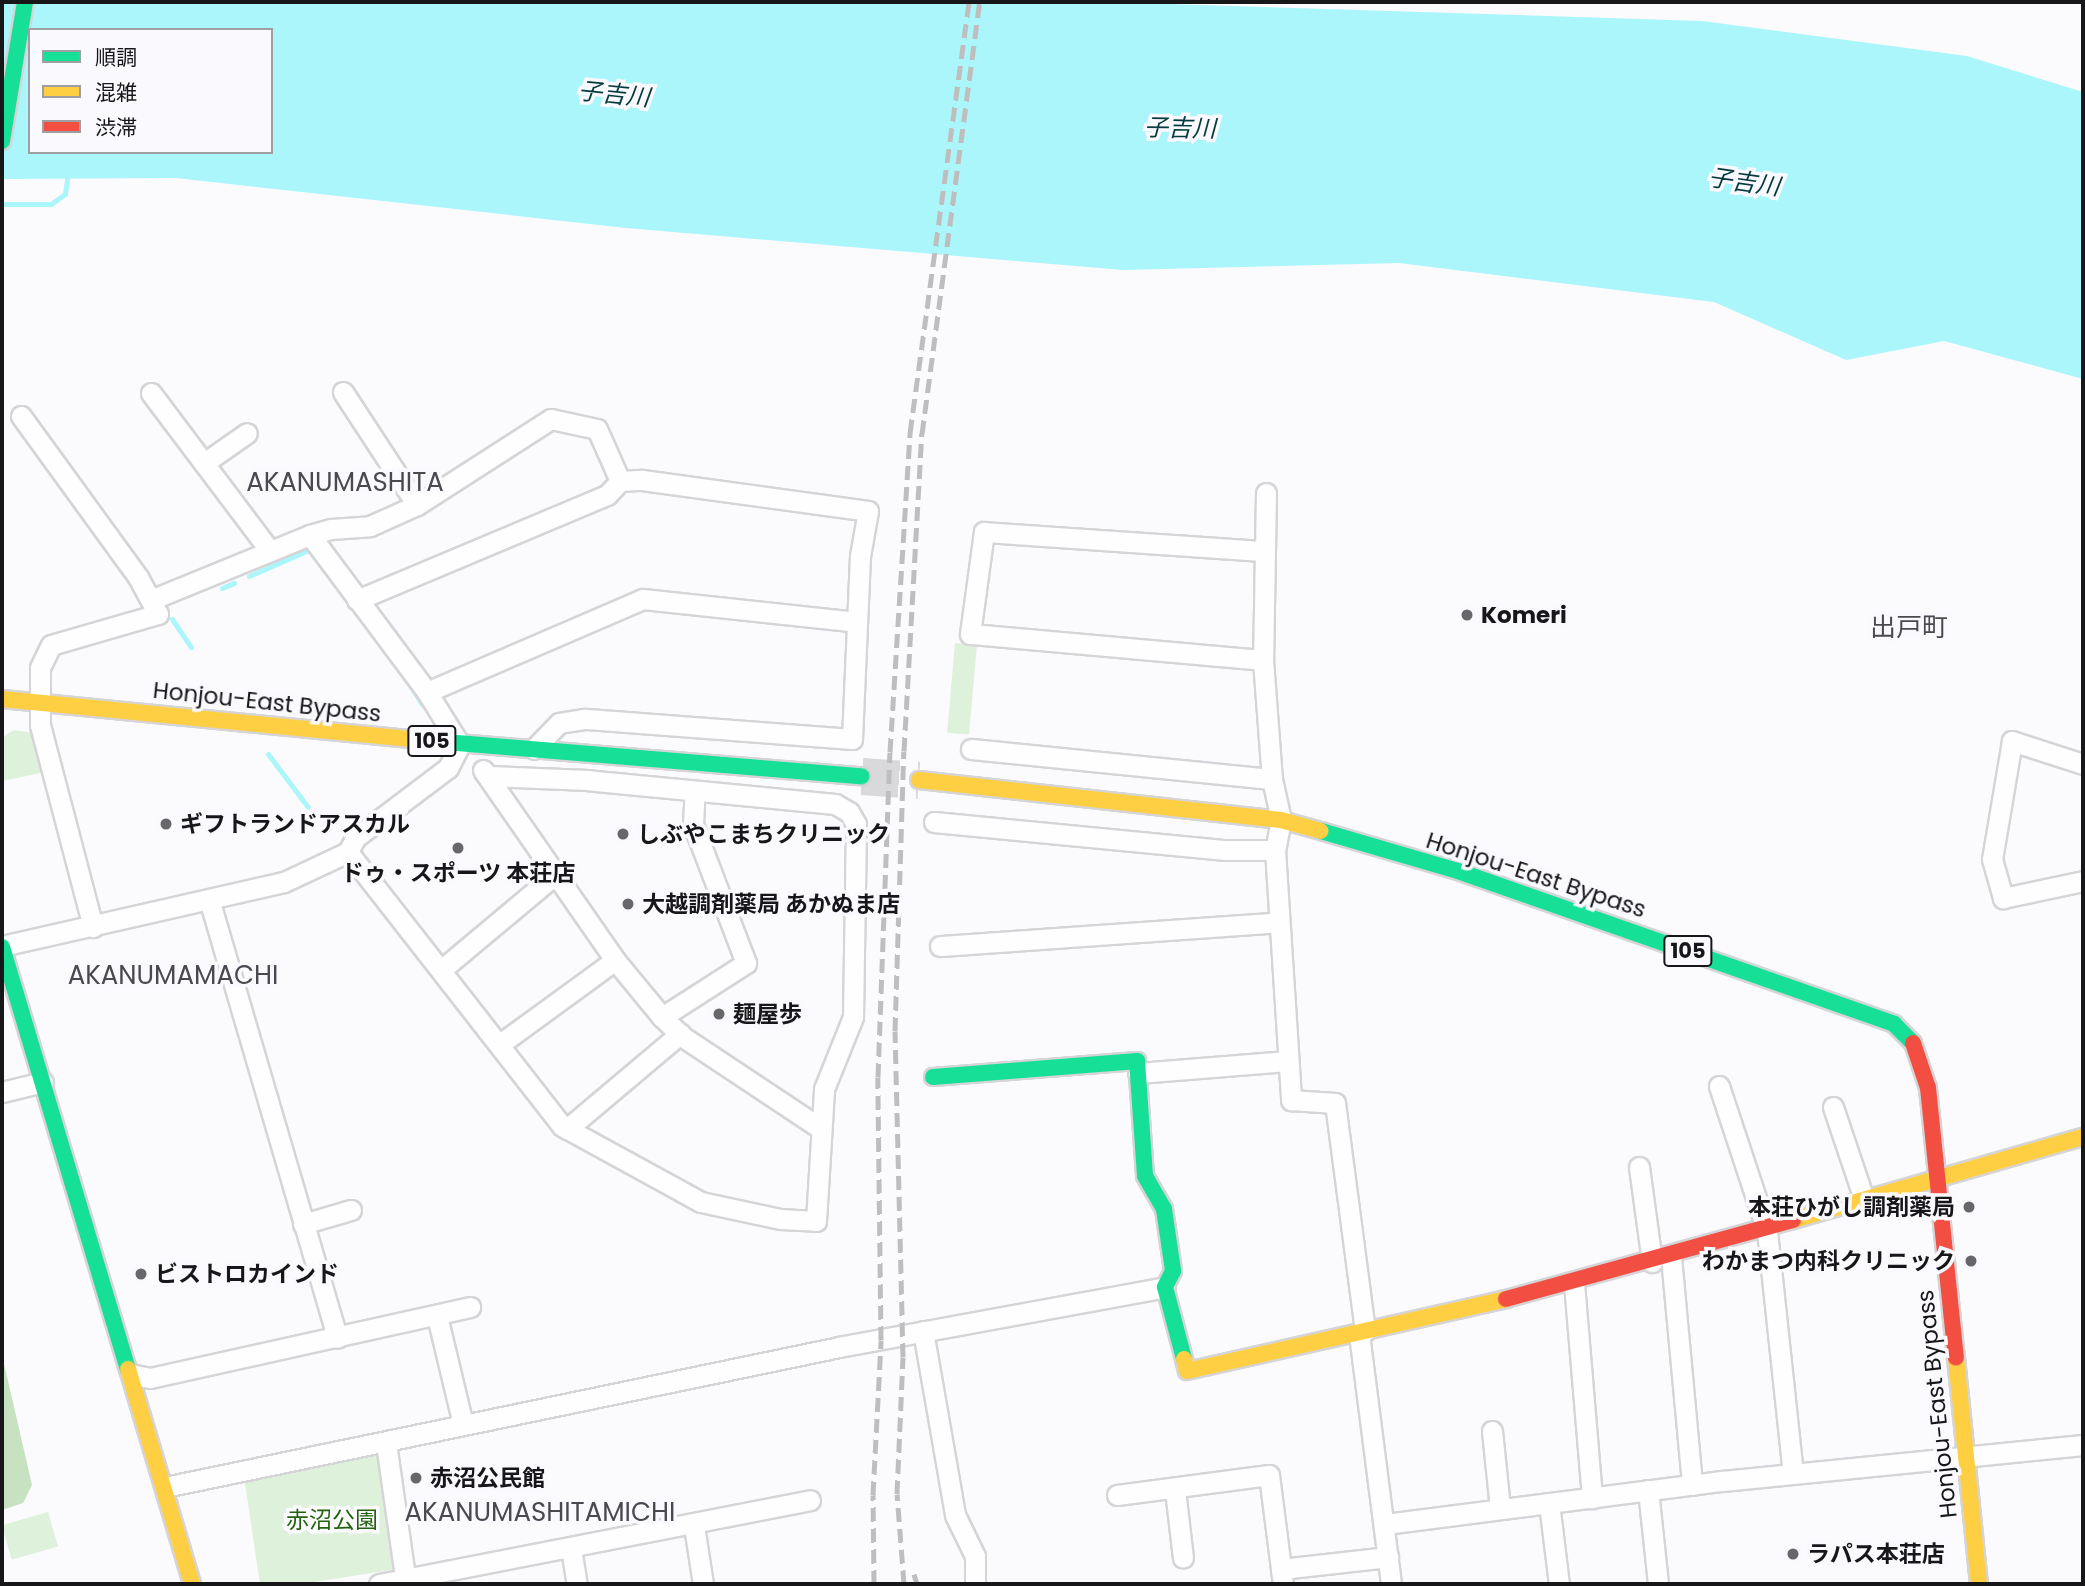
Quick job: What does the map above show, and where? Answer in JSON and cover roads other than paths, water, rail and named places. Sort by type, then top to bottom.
[{"type":"main road","points":[[2,141],[25,2]]},
{"type":"main road","name":"Honjou-East Bypass","points":[[2,699],[460,744],[862,776]]},
{"type":"main road","name":"Honjou-East Bypass","points":[[919,780],[1281,820],[1458,871],[1894,1024],[1912,1040],[1921,1059],[1938,1181],[1979,1584]]},
{"type":"main road","points":[[2,946],[192,1584]]},
{"type":"main road","points":[[933,1077],[1137,1061],[1145,1176],[1164,1209],[1173,1271],[1165,1287],[1187,1371],[1574,1283],[1768,1231],[2083,1137]]},
{"type":"street","points":[[343,392],[417,505]]},
{"type":"street","points":[[151,393],[270,551]]},
{"type":"street","points":[[21,416],[153,599],[158,614],[51,645],[40,668],[38,701],[43,737],[93,927]]},
{"type":"street","points":[[153,599],[310,536],[331,529],[370,526],[417,505],[551,419],[597,429],[620,481]]},
{"type":"street","points":[[204,463],[247,433]]},
{"type":"street","points":[[357,600],[607,495],[620,481],[642,480],[867,511],[857,622],[852,739],[584,719],[559,723],[534,749]]},
{"type":"street","points":[[1266,494],[1263,660],[1272,779],[1281,820],[1275,850],[1291,1100],[1335,1103],[1391,1584]]},
{"type":"street","points":[[1263,551],[984,532],[970,634],[1263,660]]},
{"type":"street","points":[[310,536],[427,692],[460,744],[489,776],[615,960],[662,1017],[680,1034],[820,1128]]},
{"type":"street","points":[[427,692],[643,598],[857,622]]},
{"type":"street","points":[[2083,764],[2012,741],[1992,859],[2003,898],[2083,881]]},
{"type":"street","points":[[2,946],[284,882],[348,852],[355,838],[448,768],[460,744]]},
{"type":"street","points":[[971,748],[1272,779]]},
{"type":"street","points":[[348,852],[567,1129],[701,1202],[780,1219],[816,1221],[824,1089],[853,1017],[856,824],[849,812],[835,804],[695,790],[489,776]]},
{"type":"street","points":[[662,1017],[746,963],[693,824],[695,790]]},
{"type":"street","points":[[934,822],[1226,850],[1275,850]]},
{"type":"street","points":[[441,970],[557,873]]},
{"type":"street","points":[[209,899],[337,1338]]},
{"type":"street","points":[[940,946],[1279,922]]},
{"type":"street","points":[[500,1044],[615,960]]},
{"type":"street","points":[[567,1129],[680,1034]]},
{"type":"street","points":[[1138,1073],[1288,1061]]},
{"type":"street","points":[[2,1092],[43,1082]]},
{"type":"street","points":[[1719,1086],[1768,1231],[1793,1474]]},
{"type":"street","points":[[1833,1107],[1865,1202]]},
{"type":"street","points":[[1639,1167],[1661,1260],[1692,1485]]},
{"type":"street","points":[[303,1224],[351,1210]]},
{"type":"street","points":[[1574,1283],[1592,1498]]},
{"type":"street","points":[[165,1488],[297,1457],[386,1443],[463,1424],[923,1332],[1165,1287]]},
{"type":"street","points":[[131,1374],[150,1378],[470,1307]]},
{"type":"street","points":[[436,1316],[463,1424]]},
{"type":"street","points":[[923,1332],[955,1515],[975,1556],[975,1584]]},
{"type":"street","points":[[1492,1431],[1500,1510]]},
{"type":"street","points":[[386,1443],[406,1582]]},
{"type":"street","points":[[1385,1524],[1692,1485],[2083,1446]]},
{"type":"street","points":[[1117,1495],[1175,1490],[1269,1475],[1282,1577],[1388,1557]]},
{"type":"street","points":[[1175,1490],[1183,1558]]},
{"type":"street","points":[[1648,1490],[1658,1584]]},
{"type":"street","points":[[379,1584],[406,1582],[694,1526],[810,1500]]},
{"type":"street","points":[[1549,1503],[1559,1584]]},
{"type":"street","points":[[694,1526],[703,1584]]},
{"type":"street","points":[[571,1548],[577,1584]]},
{"type":"water","name":"子吉川","points":[[2,2],[1108,2],[1702,21],[1967,56],[2083,92],[2083,379],[1944,341],[1846,360],[1714,302],[1399,263],[1123,270],[626,228],[176,178],[2,179]]},
{"type":"waterway","points":[[2,204],[51,204],[65,194],[67,179]]},
{"type":"waterway","points":[[249,576],[313,548]]},
{"type":"waterway","points":[[222,588],[234,583]]},
{"type":"waterway","points":[[172,619],[191,647]]},
{"type":"waterway","points":[[410,685],[422,704]]},
{"type":"waterway","points":[[268,754],[308,807]]},
{"type":"tunnel","points":[[862,776],[919,780]]},
{"type":"railway","points":[[874,1584],[873,1495],[881,1340],[878,1077],[890,752],[910,433],[969,2]]},
{"type":"railway","points":[[904,1584],[897,1494],[903,1357],[895,1031],[904,751],[922,434],[980,2]]},
{"type":"railway","points":[[914,1574],[917,1584]]},
{"type":"place","name":"Komeri","points":[[1467,615]]},
{"type":"place","name":"ギフトランドアスカル","points":[[166,824]]},
{"type":"place","name":"しぶやこまちクリニック","points":[[623,834]]},
{"type":"place","name":"ドゥ・スポーツ 本荘店","points":[[458,848]]},
{"type":"place","name":"大越調剤薬局 あかぬま店","points":[[628,904]]},
{"type":"place","name":"麺屋歩","points":[[719,1014]]},
{"type":"place","name":"本荘ひがし調剤薬局","points":[[1969,1207]]},
{"type":"place","name":"わかまつ内科クリニック","points":[[1971,1261]]},
{"type":"place","name":"ビストロカインド","points":[[141,1274]]},
{"type":"place","name":"赤沼公民館","points":[[416,1478]]},
{"type":"place","name":"ラパス本荘店","points":[[1793,1554]]},
{"type":"district","name":"AKANUMASHITA","points":[[345,483]]},
{"type":"district","name":"出戸町","points":[[1909,628]]},
{"type":"district","name":"AKANUMAMACHI","points":[[173,976]]},
{"type":"district","name":"AKANUMASHITAMICHI","points":[[540,1513]]},
{"type":"park label","name":"赤沼公園","points":[[332,1520]]}]
